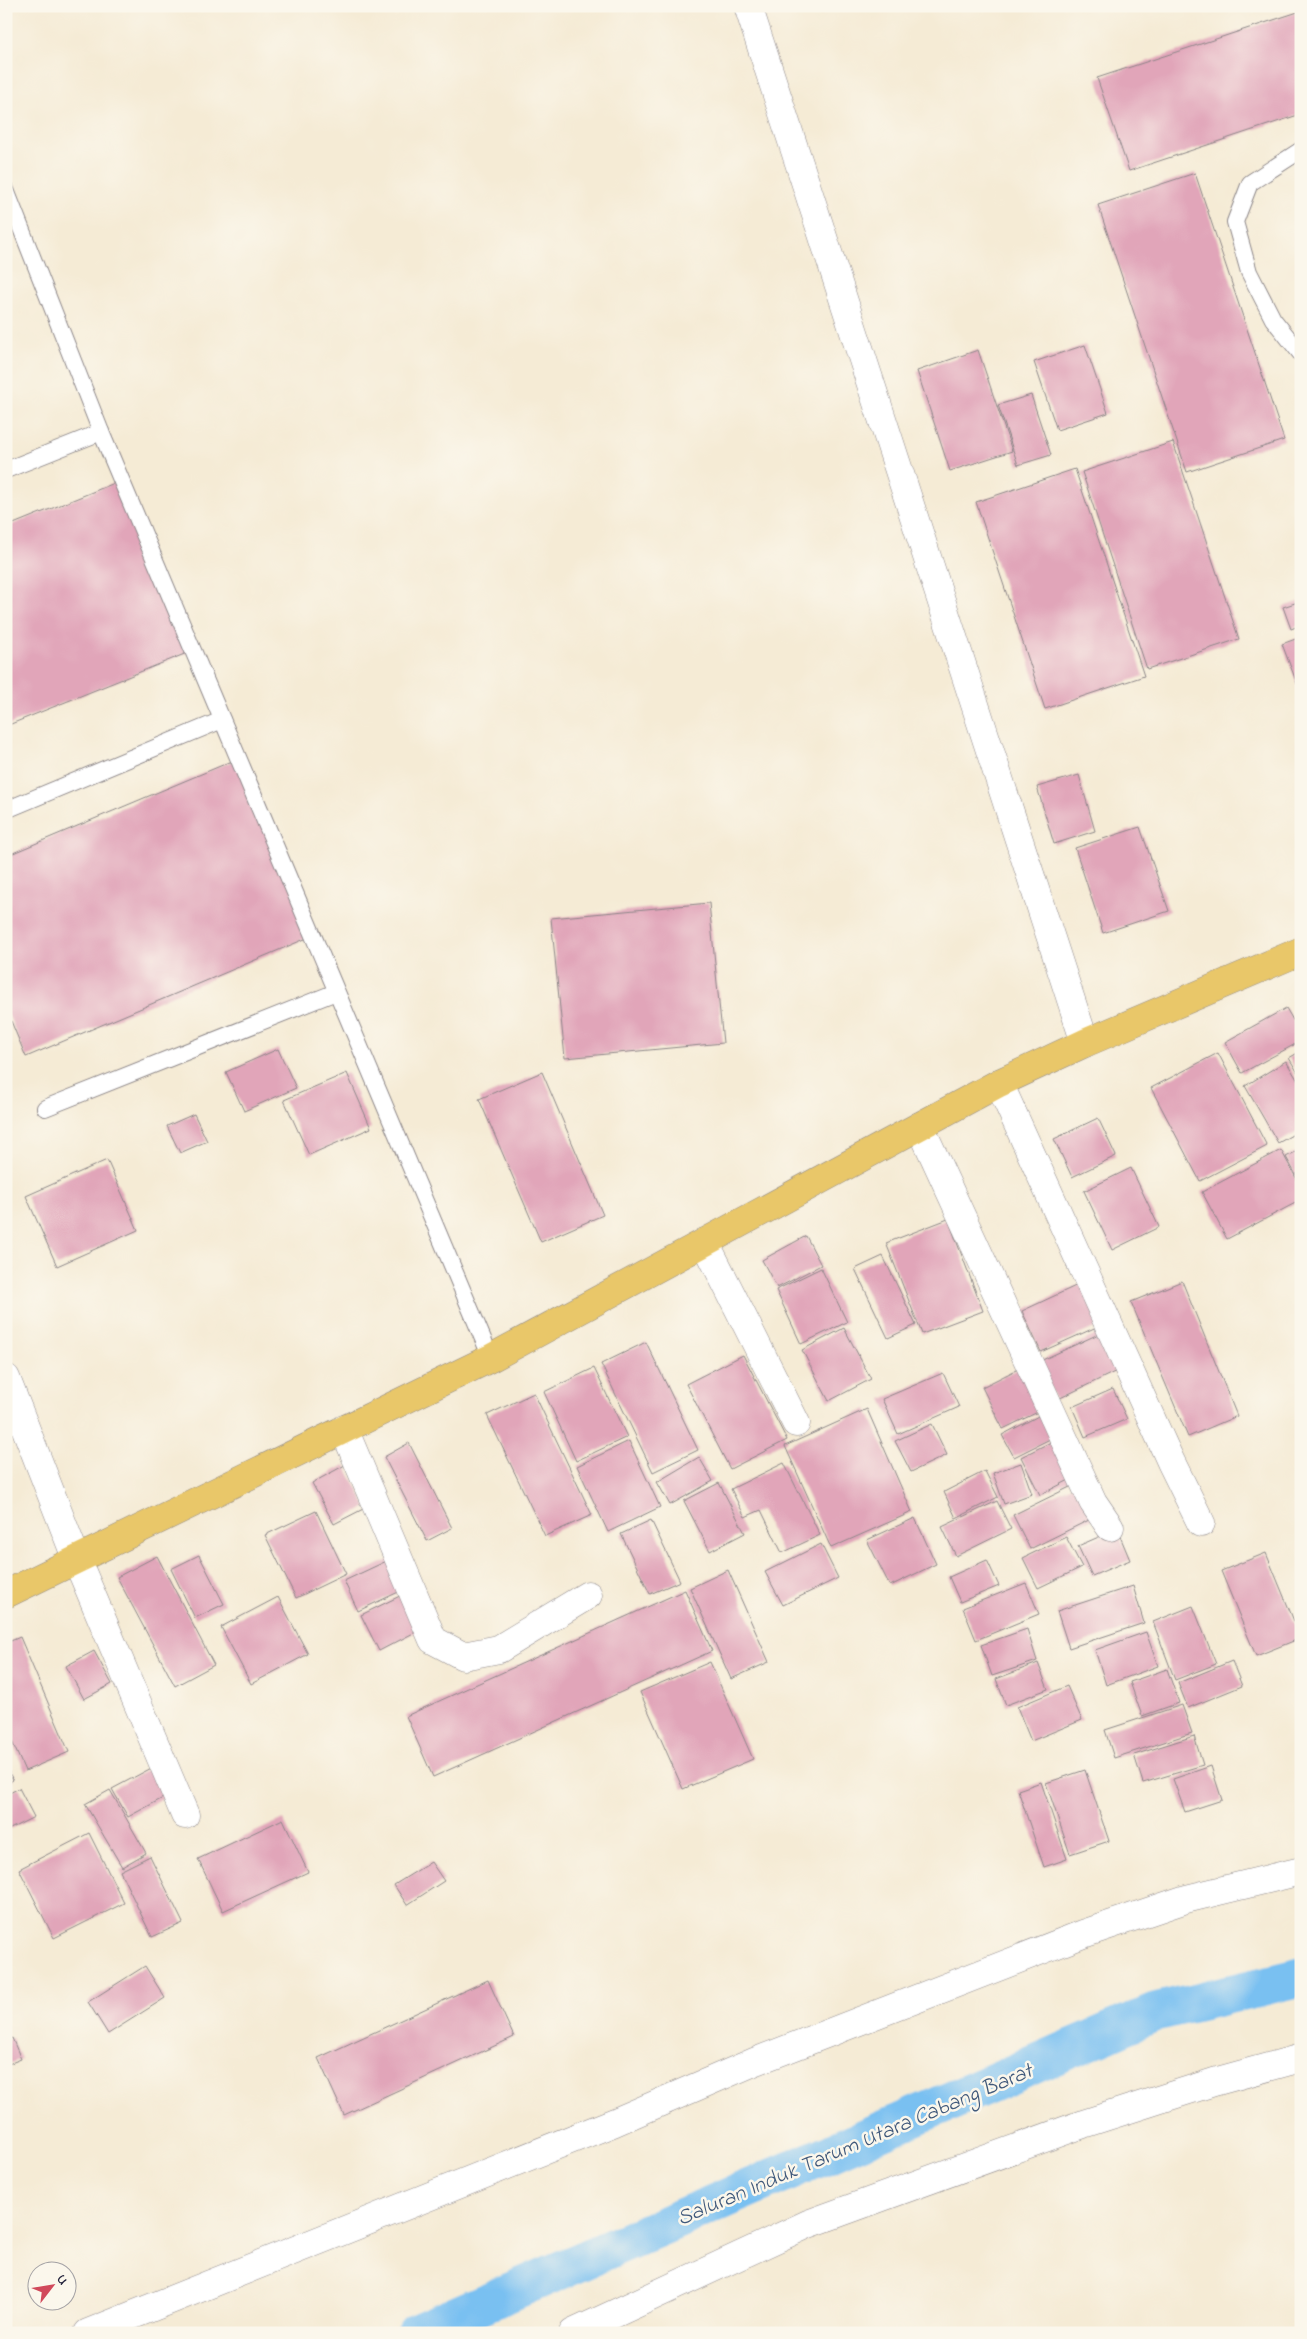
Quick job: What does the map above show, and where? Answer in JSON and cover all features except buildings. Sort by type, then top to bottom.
[{"type":"main road","points":[[6,1594],[76,1558],[491,1358],[999,1083],[1084,1043],[1301,951]]},
{"type":"street","points":[[748,6],[1084,1043]]},
{"type":"street","points":[[999,1083],[1171,1462],[1201,1523]]},
{"type":"street","points":[[920,1126],[1093,1502],[1110,1527]]},
{"type":"street","points":[[705,1242],[796,1422]]},
{"type":"street","points":[[6,1378],[76,1558],[185,1815]]},
{"type":"street","points":[[344,1429],[433,1640],[463,1656],[499,1649],[588,1595]]},
{"type":"street","points":[[88,2333],[606,2126],[754,2062],[1083,1934],[1186,1899],[1301,1871]]},
{"type":"street","points":[[573,2333],[808,2224],[1083,2124],[1214,2082],[1301,2058]]},
{"type":"lane","points":[[1301,150],[1250,182],[1235,222],[1249,272],[1269,311],[1301,354]]},
{"type":"lane","points":[[6,190],[101,432],[491,1358]]},
{"type":"lane","points":[[6,470],[101,432]]},
{"type":"lane","points":[[6,810],[222,720]]},
{"type":"lane","points":[[45,1108],[336,992]]},
{"type":"waterway","name":"Saluran Induk Tarum Utara Cabang Barat","points":[[416,2333],[1155,2012],[1301,1977]]}]
